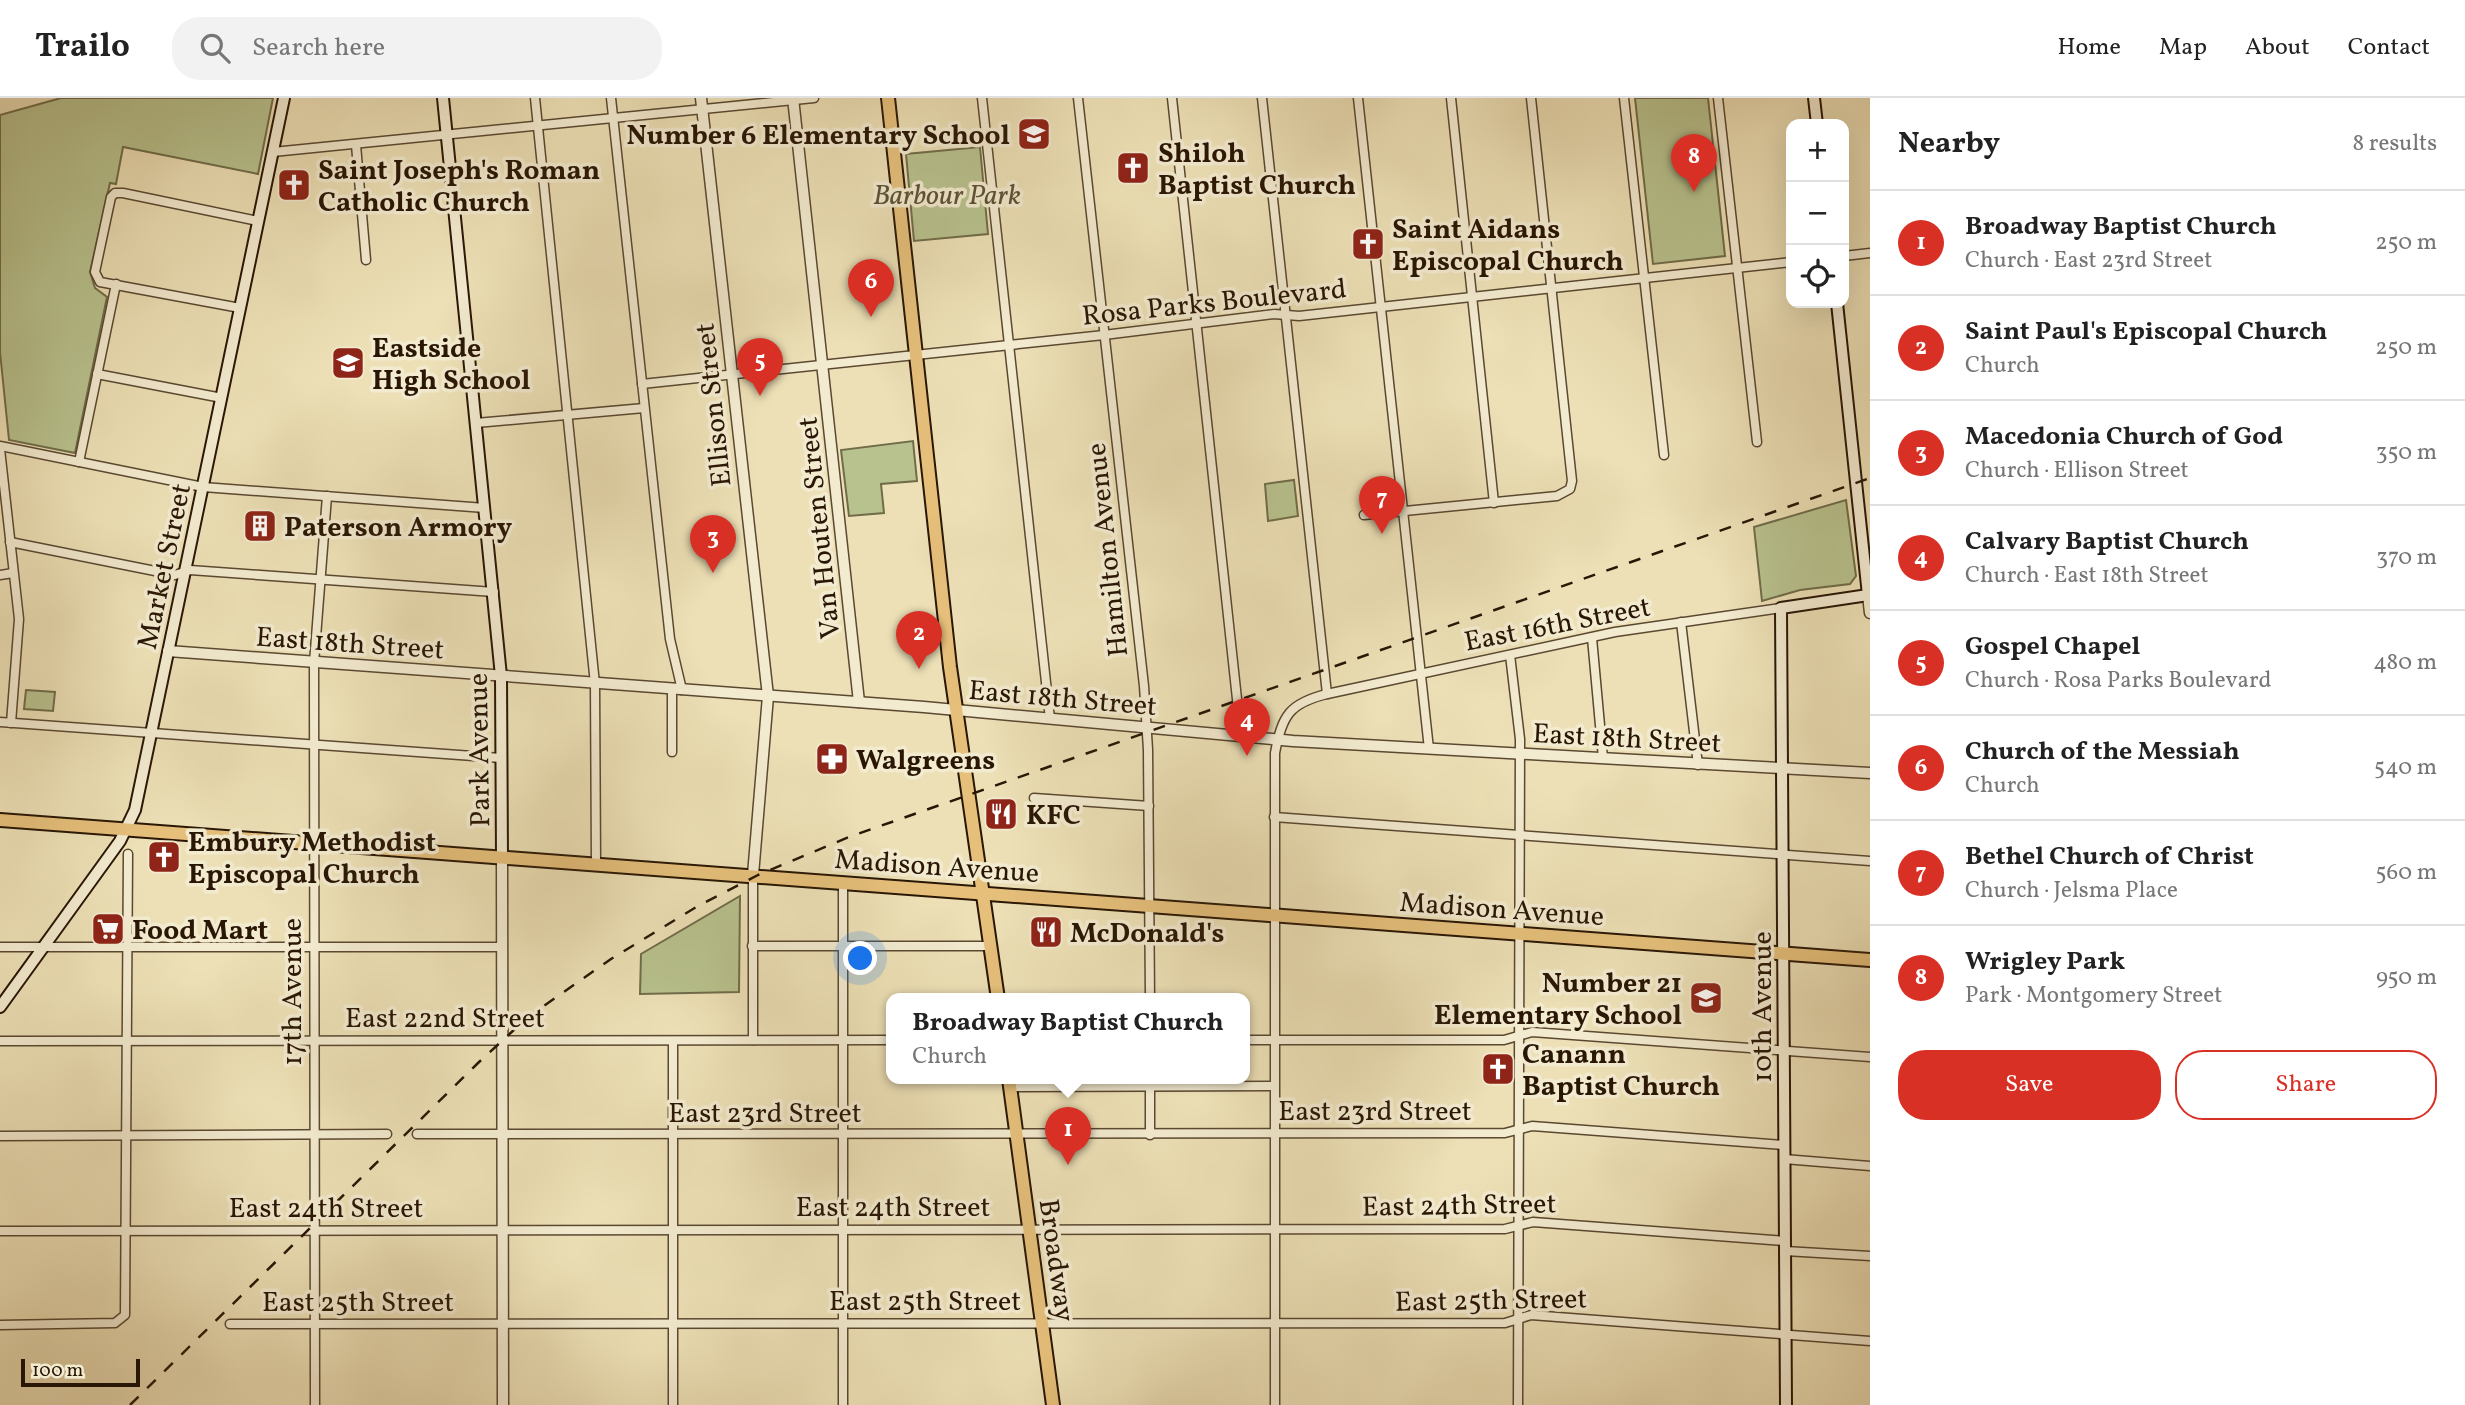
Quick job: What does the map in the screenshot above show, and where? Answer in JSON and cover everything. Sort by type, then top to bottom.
[{"type":"main road","name":"Market Street","points":[[0,1007],[127,830],[135,810],[284,98]]},
{"type":"main road","name":"Park Avenue","points":[[443,98],[501,676],[502,858]]},
{"type":"main road","points":[[888,98],[957,711],[997,993]]},
{"type":"main road","points":[[1814,98],[1816,119]]},
{"type":"main road","points":[[1838,308],[1869,595]]},
{"type":"main road","name":"East 16th Street","points":[[1781,608],[1869,595]]},
{"type":"main road","name":"10th Avenue","points":[[1781,608],[1786,1405]]},
{"type":"main road","name":"Madison Avenue","points":[[0,820],[1870,960]]},
{"type":"main road","name":"Broadway","points":[[1009,1084],[1053,1405]]},
{"type":"street","points":[[535,98],[595,684],[596,865]]},
{"type":"street","points":[[611,98],[677,690],[672,751]]},
{"type":"street","name":"Ellison Street","points":[[701,98],[768,696],[753,875]]},
{"type":"street","points":[[272,152],[814,98]]},
{"type":"street","points":[[982,98],[1050,719]]},
{"type":"street","name":"Hamilton Avenue","points":[[1078,98],[1147,728],[1150,993]]},
{"type":"street","points":[[1172,98],[1241,736]]},
{"type":"street","points":[[1262,98],[1327,694]]},
{"type":"street","points":[[1358,98],[1429,749]]},
{"type":"street","points":[[1451,98],[1494,503]]},
{"type":"street","points":[[1364,515],[1565,494],[1572,481],[1531,98]]},
{"type":"street","points":[[1624,98],[1664,454]]},
{"type":"street","points":[[1718,98],[1757,442]]},
{"type":"street","name":"Van Houten Street","points":[[793,99],[859,702]]},
{"type":"street","points":[[356,145],[366,260]]},
{"type":"street","points":[[240,308],[100,282],[95,272],[112,194],[123,193],[258,221]]},
{"type":"street","points":[[1849,255],[1870,253]]},
{"type":"street","name":"Rosa Parks Boulevard","points":[[642,384],[1786,263]]},
{"type":"street","points":[[79,462],[116,284]]},
{"type":"street","points":[[97,374],[222,398]]},
{"type":"street","points":[[476,423],[644,408]]},
{"type":"street","points":[[10,723],[19,619],[1,483],[0,448],[203,487],[485,508]]},
{"type":"street","name":"17th Avenue","points":[[314,1405],[314,663],[327,496]]},
{"type":"street","points":[[10,542],[175,575],[186,571],[494,592]]},
{"type":"street","points":[[0,575],[13,573]]},
{"type":"street","points":[[1869,595],[1870,613]]},
{"type":"street","name":"East 16th Street","points":[[1277,740],[1292,707],[1306,699],[1592,638],[1781,608]]},
{"type":"street","points":[[1681,622],[1698,765]]},
{"type":"street","points":[[1592,638],[1603,758]]},
{"type":"street","name":"East 18th Street","points":[[168,650],[859,702],[1277,740],[1870,773]]},
{"type":"street","points":[[1510,655],[1519,754],[1518,1405]]},
{"type":"street","points":[[0,722],[502,758]]},
{"type":"street","points":[[1275,1405],[1274,817],[1277,740]]},
{"type":"street","points":[[1034,797],[1149,806]]},
{"type":"street","points":[[1274,817],[1870,861]]},
{"type":"street","points":[[0,1325],[115,1323],[125,1315],[125,947],[128,854]]},
{"type":"street","name":"Park Avenue","points":[[502,858],[500,1040],[503,1405]]},
{"type":"street","points":[[752,1040],[753,875]]},
{"type":"street","points":[[843,882],[843,1405]]},
{"type":"street","points":[[752,946],[991,946]]},
{"type":"street","points":[[0,947],[502,947]]},
{"type":"street","points":[[1250,1040],[1504,1040],[1532,1032],[1870,1057]]},
{"type":"street","name":"East 22nd Street","points":[[0,1041],[886,1040]]},
{"type":"street","points":[[673,1041],[673,1405]]},
{"type":"street","points":[[1150,1084],[1150,1135]]},
{"type":"street","points":[[1212,1084],[1275,1086]]},
{"type":"street","name":"East 23rd Street","points":[[417,1134],[1016,1136],[1505,1133],[1532,1126],[1784,1145]]},
{"type":"street","points":[[0,1136],[387,1135]]},
{"type":"street","points":[[1784,1159],[1870,1166]]},
{"type":"street","name":"East 24th Street","points":[[0,1231],[314,1228],[1505,1229],[1533,1222],[1611,1226],[1870,1256]]},
{"type":"street","name":"East 25th Street","points":[[230,1324],[1506,1323],[1531,1315],[1870,1341]]},
{"type":"green space","points":[[61,98],[273,98],[258,174],[123,147],[116,184],[110,183],[90,272],[95,288],[107,297],[75,453],[9,440],[0,352],[0,115]]},
{"type":"green space","points":[[1635,98],[1708,98],[1725,256],[1653,264]]},
{"type":"green space","name":"Barbour Park","points":[[980,147],[988,234],[914,241],[906,154]]},
{"type":"green space","points":[[913,441],[917,481],[881,484],[884,513],[849,516],[841,450]]},
{"type":"green space","points":[[1294,480],[1298,516],[1268,521],[1265,484]]},
{"type":"green space","points":[[1846,500],[1856,576],[1850,584],[1800,590],[1762,601],[1754,527]]},
{"type":"green space","points":[[26,690],[55,692],[53,711],[24,709]]},
{"type":"green space","points":[[740,896],[739,992],[640,994],[641,954]]},
{"type":"railway","points":[[130,1405],[528,1017],[611,959],[698,906],[758,875],[849,837],[1870,478]]},
{"type":"place","name":"Number 6 Elementary School","points":[[1034,134]]},
{"type":"place","name":"Shiloh Baptist Church","points":[[1133,168]]},
{"type":"place","name":"Saint Joseph's Roman Catholic Church","points":[[294,185]]},
{"type":"place","name":"Wrigley Park","points":[[1694,192]]},
{"type":"place","name":"Saint Aidans Episcopal Church","points":[[1368,244]]},
{"type":"place","name":"Church of the Messiah","points":[[871,317]]},
{"type":"place","name":"Eastside High School","points":[[348,363]]},
{"type":"place","name":"Gospel Chapel","points":[[760,396]]},
{"type":"place","name":"Paterson Armory","points":[[260,526]]},
{"type":"place","name":"Bethel Church of Christ","points":[[1382,534]]},
{"type":"place","name":"Macedonia Church of God","points":[[713,573]]},
{"type":"place","name":"Saint Paul's Episcopal Church","points":[[919,669]]},
{"type":"place","name":"Calvary Baptist Church","points":[[1247,756]]},
{"type":"place","name":"Walgreens","points":[[832,759]]},
{"type":"place","name":"KFC","points":[[1001,814]]},
{"type":"place","name":"Embury Methodist Episcopal Church","points":[[164,857]]},
{"type":"place","name":"Food Mart","points":[[108,929]]},
{"type":"place","name":"McDonald's","points":[[1046,932]]},
{"type":"place","name":"Number 21 Elementary School","points":[[1706,998]]},
{"type":"place","name":"Canann Baptist Church","points":[[1498,1069]]},
{"type":"place","name":"Broadway Baptist Church","points":[[1068,1165]]}]
